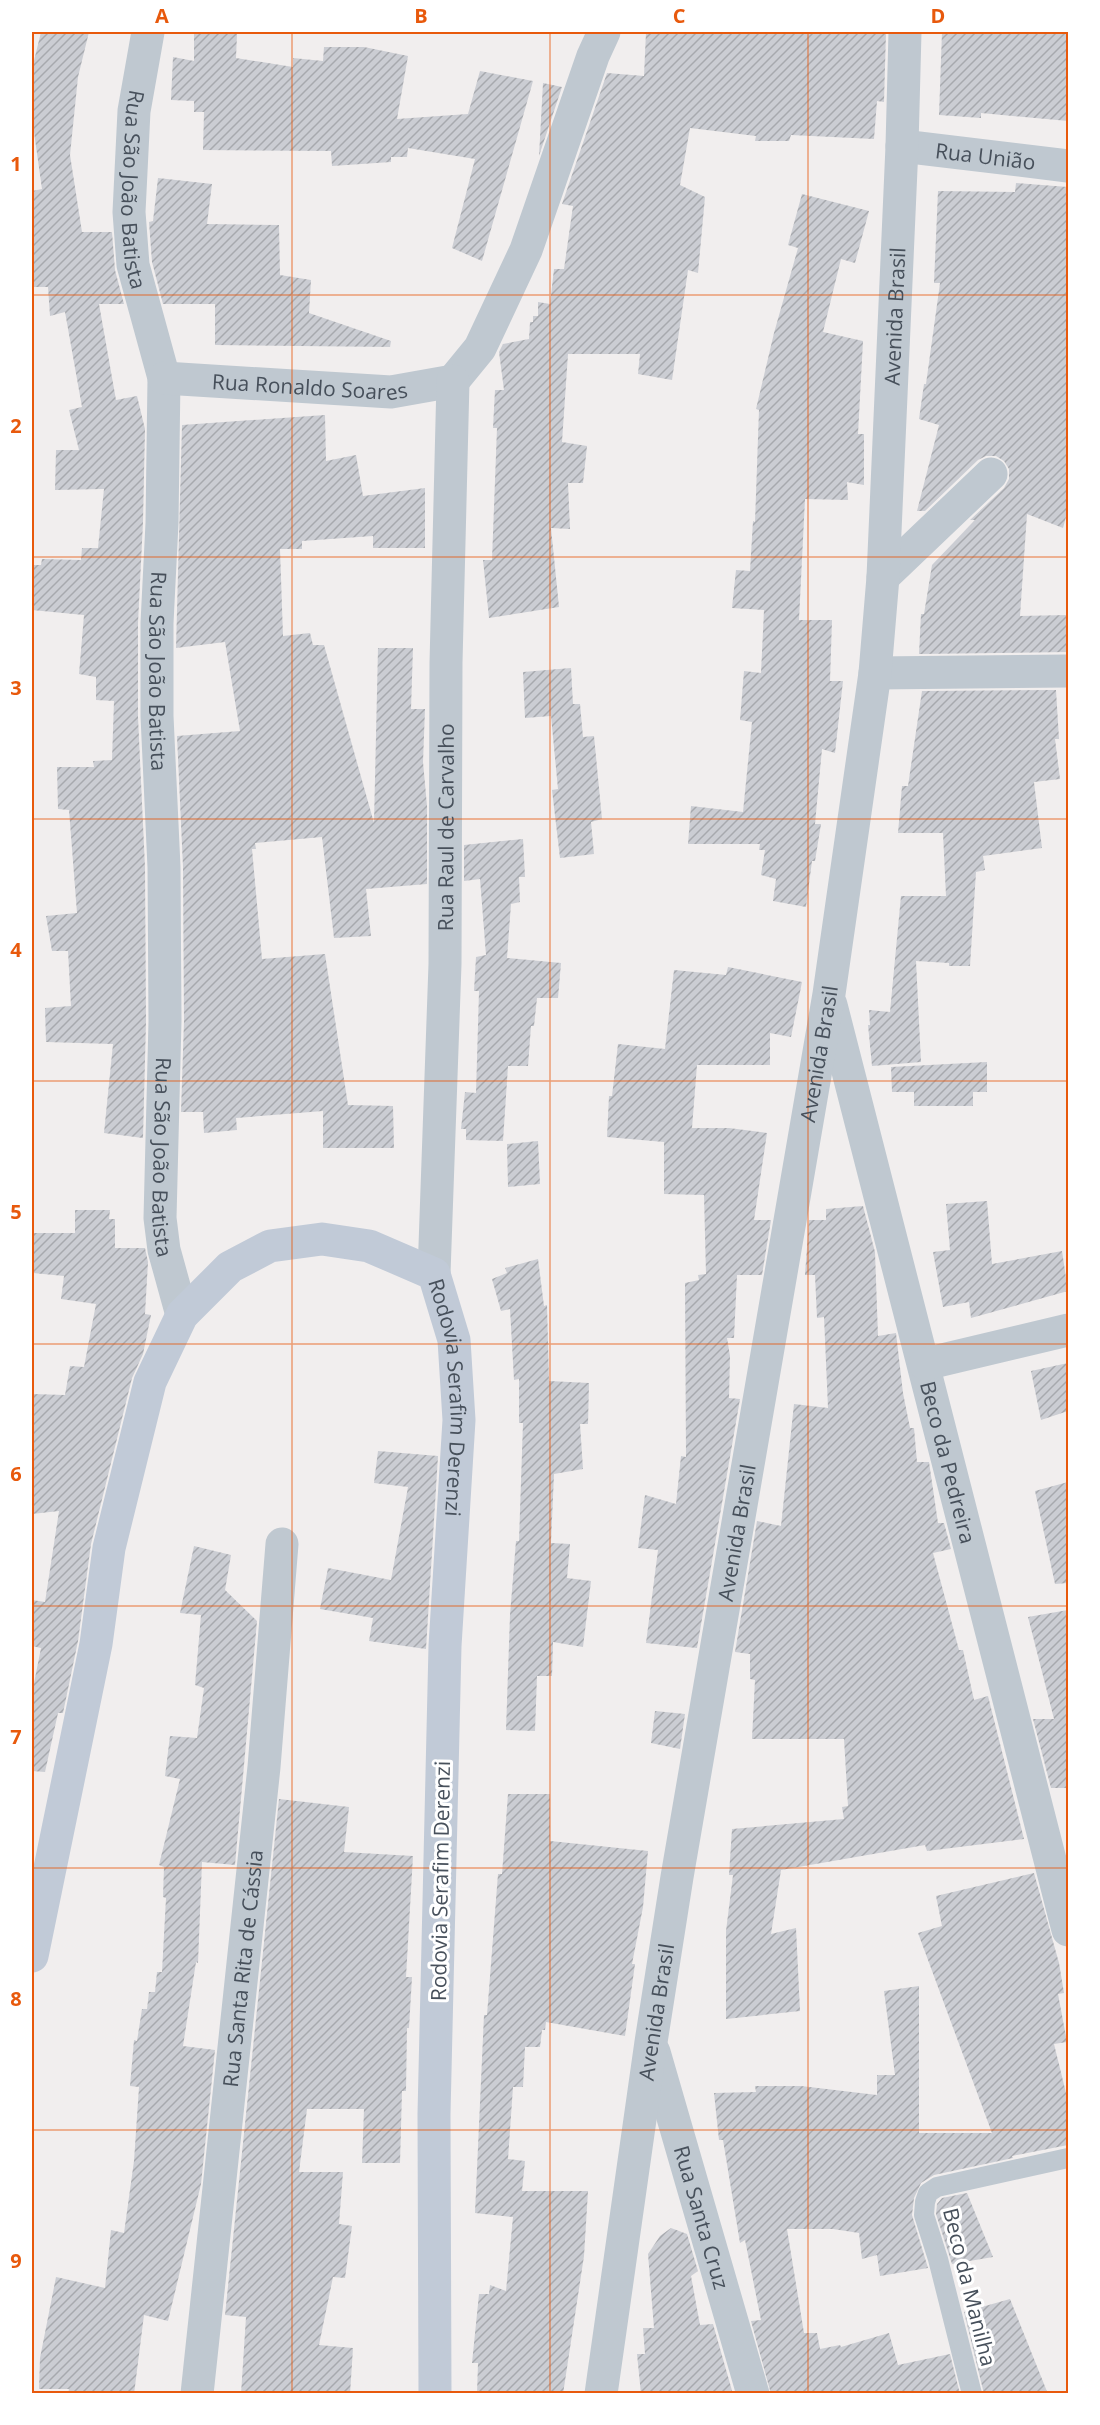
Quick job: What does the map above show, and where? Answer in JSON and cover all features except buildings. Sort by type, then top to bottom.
[{"type":"main road","name":"Rodovia Serafim Derenzi","points":[[32,1956],[96,1644],[109,1548],[150,1382],[182,1315],[230,1267],[270,1246],[322,1239],[369,1246],[435,1274],[454,1340],[459,1420],[445,1646],[434,2103],[435,2394]]},
{"type":"street","name":"Rua São João Batista","points":[[148,32],[134,111],[129,212],[133,266],[164,378],[162,523],[157,623],[157,716],[164,867],[165,1009],[160,1218],[164,1250],[182,1315]]},
{"type":"street","points":[[453,381],[480,348],[526,250],[593,56],[604,32]]},
{"type":"street","name":"Avenida Brasil","points":[[601,2394],[651,2042],[679,1865],[829,994],[875,673],[882,589],[902,146],[904,32]]},
{"type":"street","name":"Rua União","points":[[902,146],[1068,166]]},
{"type":"street","name":"Rua Ronaldo Soares","points":[[164,378],[391,392],[453,381]]},
{"type":"street","name":"Rua Raul de Carvalho","points":[[435,1274],[445,964],[446,652],[453,381]]},
{"type":"street","points":[[882,589],[991,474]]},
{"type":"street","points":[[875,673],[1068,671]]},
{"type":"street","name":"Beco da Pedreira","points":[[829,994],[1068,1930]]},
{"type":"street","points":[[925,1364],[1068,1330]]},
{"type":"street","name":"Rua Santa Rita de Cássia","points":[[197,2394],[261,1791],[282,1544]]},
{"type":"street","name":"Rua Santa Cruz","points":[[651,2042],[753,2394]]},
{"type":"lane","name":"Beco da Manilha","points":[[972,2394],[938,2259],[924,2215],[928,2193],[937,2187],[1068,2158]]}]
